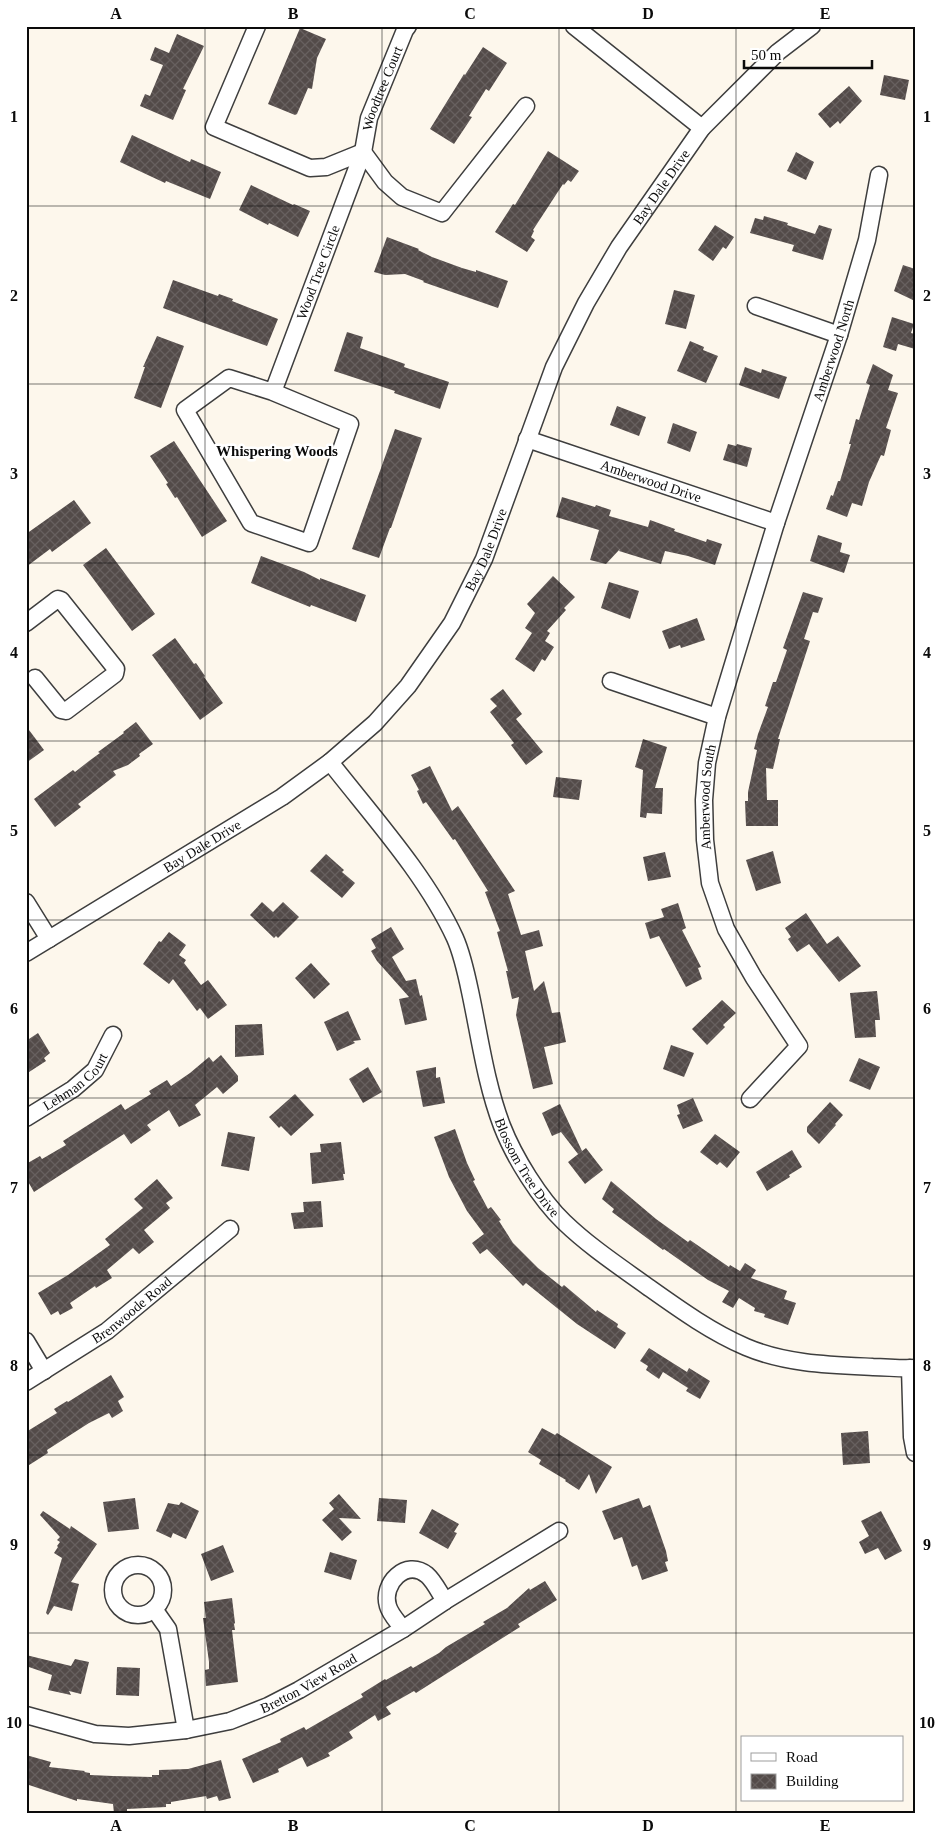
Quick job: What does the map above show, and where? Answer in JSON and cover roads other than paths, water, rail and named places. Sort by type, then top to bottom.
[{"type":"street","points":[[257,26],[214,127],[310,168],[326,167],[363,152],[385,182],[402,197],[442,213],[526,106]]},
{"type":"street","name":"Woodtree Court","points":[[363,152],[369,118],[408,26]]},
{"type":"street","name":"Bay Dale Drive","points":[[26,953],[282,796],[330,762],[375,723],[408,686],[452,623],[484,558],[554,367],[586,303],[619,247],[702,128],[778,52],[812,26]]},
{"type":"street","points":[[579,28],[702,128]]},
{"type":"street","name":"Wood Tree Circle","points":[[273,392],[363,152]]},
{"type":"street","name":"Amberwood North","points":[[776,523],[839,335],[867,240],[879,175]]},
{"type":"street","points":[[756,306],[839,335]]},
{"type":"street","points":[[229,378],[273,392],[350,424],[309,543],[251,523],[185,410],[229,378]]},
{"type":"street","name":"Amberwood Drive","points":[[527,439],[776,523]]},
{"type":"street","name":"Amberwood South","points":[[750,1099],[799,1046],[754,978],[726,929],[710,883],[705,840],[704,800],[707,763],[717,717],[776,523]]},
{"type":"street","points":[[26,623],[58,599],[61,600],[116,669],[115,674],[66,711],[61,710],[35,678]]},
{"type":"street","points":[[611,681],[717,717]]},
{"type":"street","name":"Blossom Tree Drive","points":[[330,762],[421,879],[440,908],[457,941],[467,976],[491,1093],[502,1126],[516,1156],[535,1186],[562,1221],[593,1248],[675,1306],[747,1347],[792,1361],[844,1366],[912,1368]]},
{"type":"street","points":[[26,902],[49,939]]},
{"type":"street","name":"Lehman Court","points":[[26,1118],[73,1089],[95,1070],[114,1035]]},
{"type":"street","name":"Brenwoode Road","points":[[26,1382],[107,1331],[230,1229]]},
{"type":"street","points":[[26,1341],[44,1371]]},
{"type":"street","points":[[912,1368],[912,1437],[915,1453]]},
{"type":"street","name":"Bretton View Road","points":[[26,1715],[95,1734],[129,1736],[186,1730],[230,1721],[268,1706],[403,1629],[559,1531]]},
{"type":"street","points":[[403,1629],[388,1608],[386,1595],[395,1576],[404,1571],[414,1570],[425,1573],[445,1601]]},
{"type":"street","points":[[154,1610],[168,1629],[186,1730]]},
{"type":"district","name":"Whispering Woods","points":[[277,451]]}]
